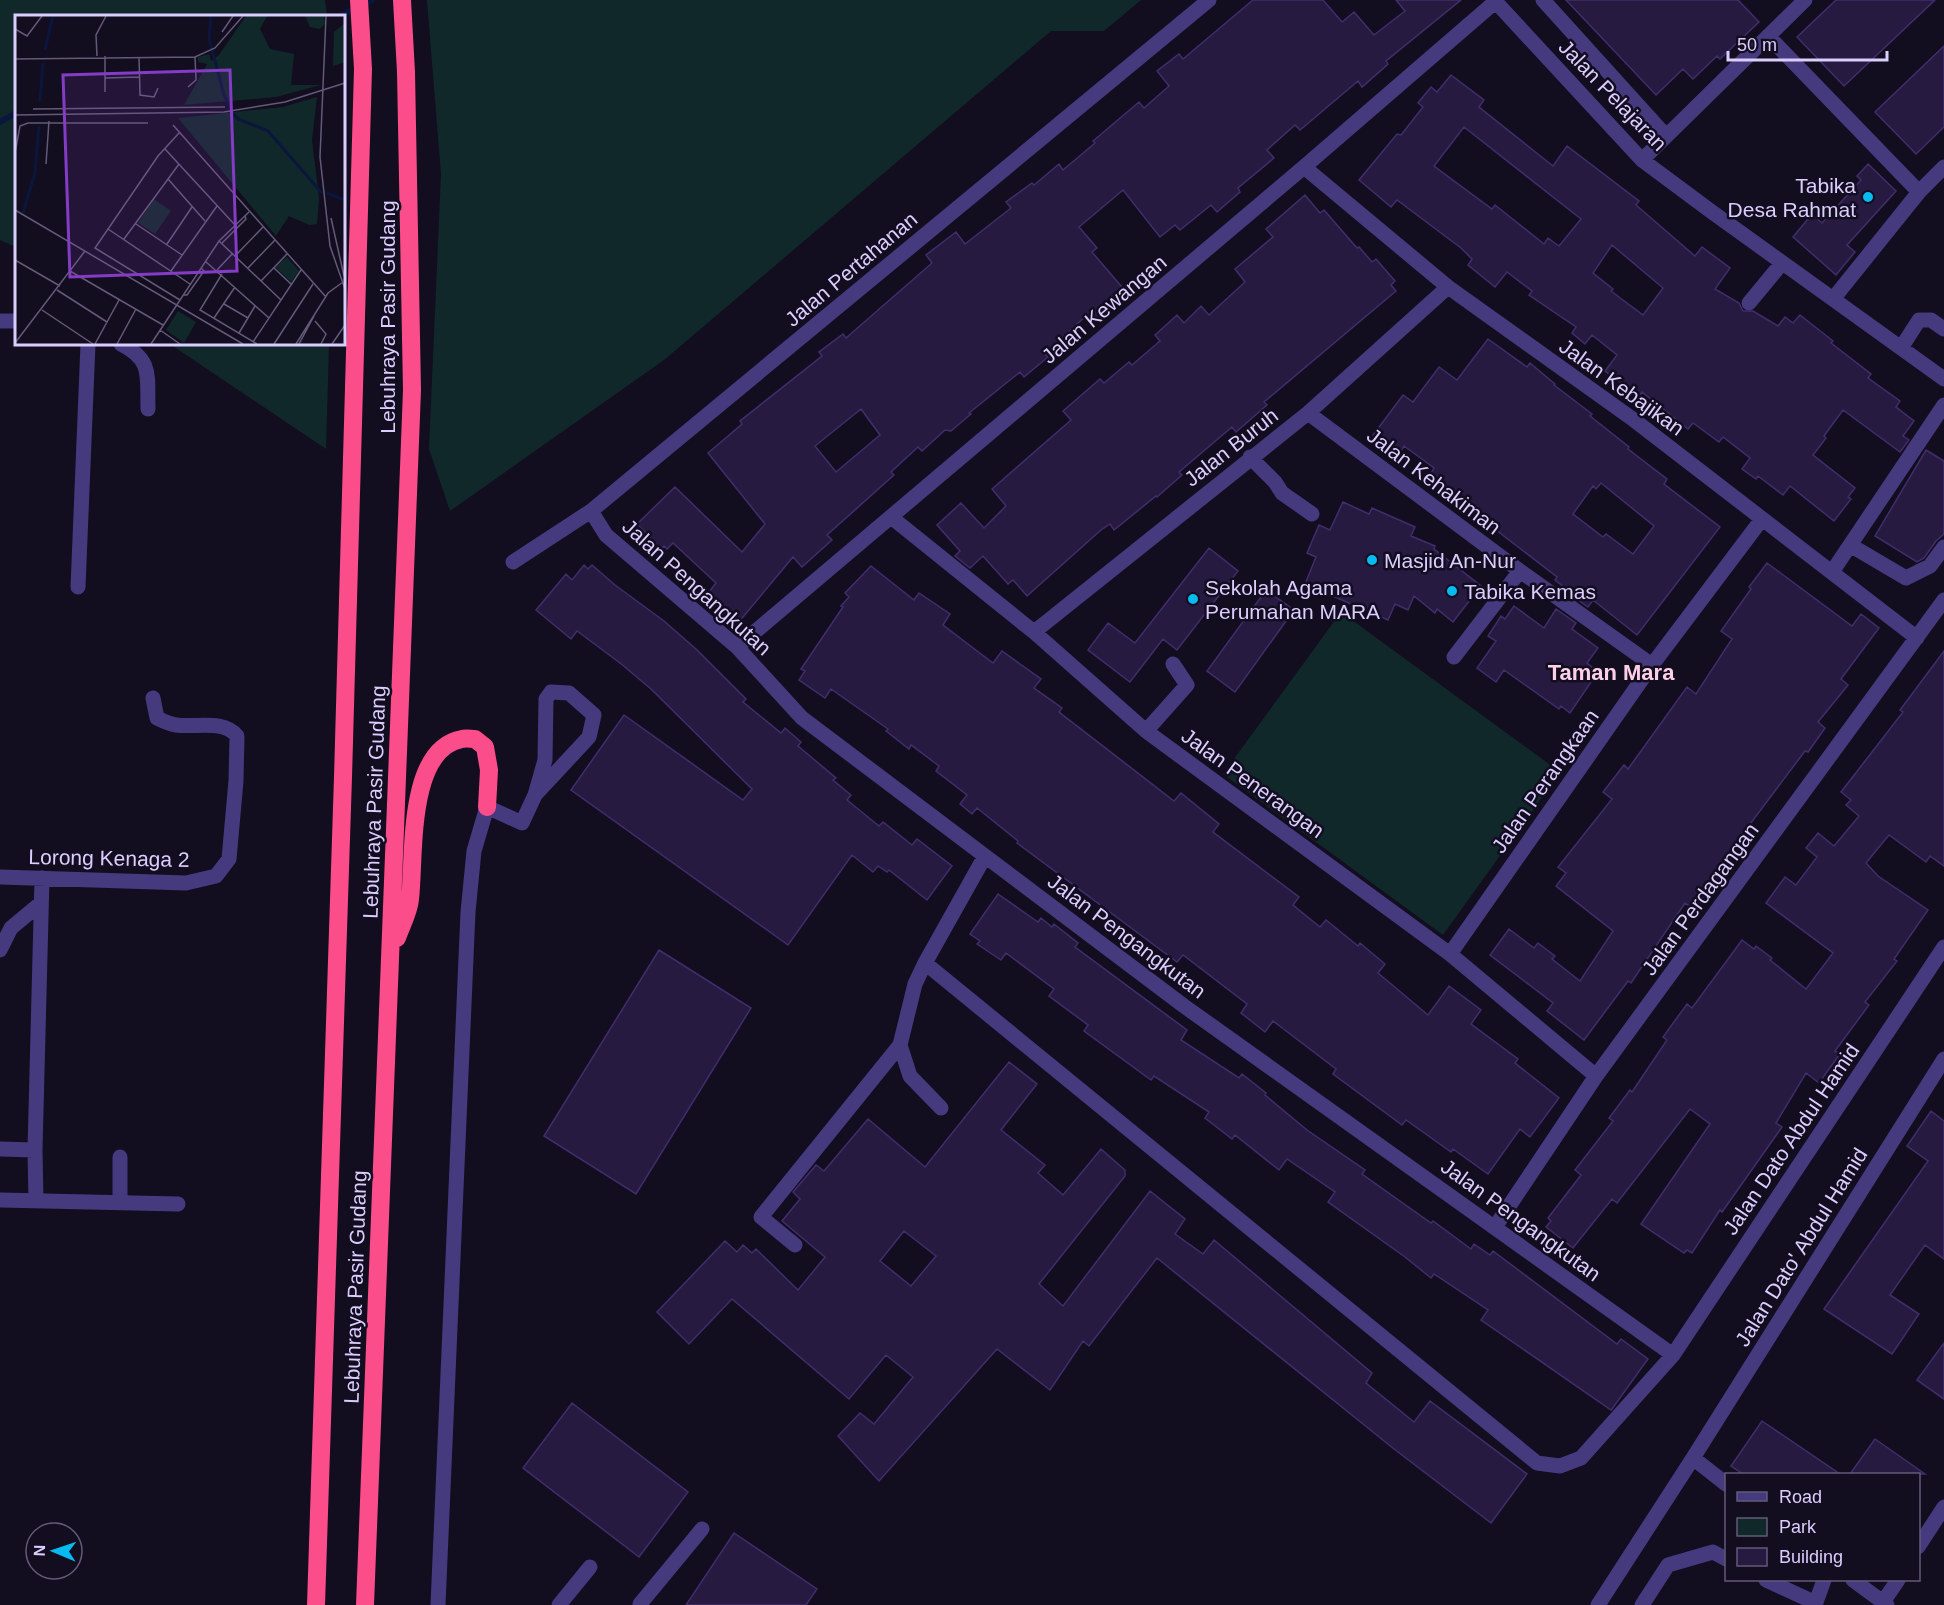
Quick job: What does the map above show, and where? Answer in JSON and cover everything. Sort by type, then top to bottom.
[{"type":"highway","name":"Lebuhraya Pasir Gudang","points":[[316,1605],[344,766],[363,69],[359,0]]},
{"type":"highway","name":"Lebuhraya Pasir Gudang","points":[[365,1605],[412,390],[406,72],[402,0]]},
{"type":"highway","points":[[390,954],[410,902],[417,799],[435,756],[448,744],[461,739],[475,739],[485,747],[489,770],[487,807]]},
{"type":"street","name":"Jalan Pertahanan","points":[[513,562],[591,511],[1209,0]]},
{"type":"street","points":[[1544,0],[1666,136]]},
{"type":"street","name":"Jalan Pelajaran","points":[[1495,1],[1642,160],[1944,379]]},
{"type":"street","name":"Jalan Kewangan","points":[[737,647],[1304,167],[1495,1]]},
{"type":"street","points":[[1642,160],[1768,36],[1796,3]]},
{"type":"street","points":[[1768,36],[1919,192]]},
{"type":"street","name":"Jalan Kebajikan","points":[[1304,167],[1448,287],[1634,420],[1917,638]]},
{"type":"street","points":[[1833,299],[1919,192],[1944,167]]},
{"type":"street","points":[[1749,303],[1782,263]]},
{"type":"street","name":"Jalan Buruh","points":[[1034,632],[1308,413],[1448,287]]},
{"type":"street","points":[[1901,348],[1919,320],[1931,320],[1944,330]]},
{"type":"street","points":[[78,587],[88,345]]},
{"type":"street","points":[[123,345],[136,351],[146,364],[148,409]]},
{"type":"street","points":[[1832,572],[1938,427],[1944,405]]},
{"type":"street","name":"Jalan Kehakiman","points":[[1308,413],[1520,571],[1652,665]]},
{"type":"street","points":[[1250,458],[1275,482],[1282,493],[1312,514]]},
{"type":"street","name":"Jalan Pengangkutan","points":[[591,511],[606,535],[737,647],[802,718],[1184,1006],[1673,1355]]},
{"type":"street","name":"Jalan Penerangan","points":[[891,517],[1034,632],[1146,731],[1450,954],[1596,1076]]},
{"type":"street","name":"Jalan Perangkaan","points":[[1450,954],[1652,665],[1762,519]]},
{"type":"street","points":[[1850,545],[1906,578],[1930,566],[1944,547]]},
{"type":"street","points":[[1454,657],[1520,571]]},
{"type":"street","name":"Jalan Perdagangan","points":[[1494,1227],[1596,1076],[1944,600]]},
{"type":"street","points":[[1146,731],[1187,685],[1173,664]]},
{"type":"street","points":[[438,1605],[468,912],[474,851],[487,807],[522,823],[534,795],[544,760],[546,699],[551,692],[569,693],[594,715],[589,737],[534,795]]},
{"type":"street","name":"Lorong Kenaga 2","points":[[0,877],[186,883],[216,876],[229,859],[236,781],[237,736],[232,730],[224,727],[176,725],[157,718],[153,698]]},
{"type":"street","points":[[795,1245],[761,1217],[900,1045],[915,984],[985,856]]},
{"type":"street","points":[[36,1201],[35,1150],[42,878]]},
{"type":"street","points":[[0,950],[10,928],[41,903]]},
{"type":"street","name":"Jalan Dato Abdul Hamid","points":[[925,963],[1537,1463],[1560,1466],[1581,1458],[1673,1355],[1944,947]]},
{"type":"street","points":[[900,1045],[910,1076],[941,1108]]},
{"type":"street","name":"Jalan Dato' Abdul Hamid","points":[[1693,1458],[1944,1059]]},
{"type":"street","points":[[0,1149],[35,1150]]},
{"type":"street","points":[[120,1157],[120,1203]]},
{"type":"street","points":[[0,1200],[178,1204]]},
{"type":"street","points":[[1598,1605],[1693,1458],[1725,1483]]},
{"type":"street","points":[[1920,1544],[1944,1507]]},
{"type":"street","points":[[640,1604],[702,1529]]},
{"type":"street","points":[[1642,1605],[1668,1565],[1713,1552],[1725,1558]]},
{"type":"street","points":[[559,1605],[590,1567]]},
{"type":"street","points":[[1769,1581],[1816,1604],[1824,1581]]},
{"type":"street","points":[[1854,1581],[1885,1604],[1897,1581]]},
{"type":"green space","points":[[0,0],[325,0],[327,15],[15,15],[15,247],[0,240]]},
{"type":"green space","points":[[427,0],[1141,0],[1104,31],[1051,31],[664,360],[450,511],[429,449],[441,174]]},
{"type":"green space","points":[[171,345],[329,345],[326,449]]},
{"type":"green space","points":[[1341,612],[1560,772],[1443,935],[1223,774]]},
{"type":"building","points":[[1253,0],[1323,0],[1342,22],[1354,12],[1374,35],[1405,11],[1396,0],[1461,0],[1386,61],[1388,64],[1362,87],[1358,81],[1300,130],[1295,125],[1267,150],[1274,158],[1238,188],[1240,192],[1217,212],[1211,205],[1180,230],[1175,225],[1160,237],[1123,190],[1079,227],[1097,248],[1092,252],[1127,293],[1096,319],[1090,312],[1045,354],[1048,357],[1024,377],[1020,372],[969,413],[971,414],[951,431],[945,430],[922,451],[918,447],[891,472],[894,475],[827,535],[832,540],[802,567],[793,557],[738,623],[705,597],[716,583],[673,543],[667,549],[664,546],[661,549],[637,524],[675,487],[742,552],[765,524],[708,453],[742,424],[740,421],[822,356],[819,352],[843,334],[846,338],[932,263],[926,255],[956,232],[965,244],[1011,208],[1006,202],[1032,183],[1034,185],[1059,164],[1063,170],[1139,102],[1144,108],[1169,86],[1157,71],[1179,54],[1183,59]],"holes":[[[861,409],[880,435],[836,472],[815,446]]]},
{"type":"building","points":[[1566,0],[1738,0],[1759,22],[1720,59],[1717,56],[1693,79],[1683,69],[1656,95]]},
{"type":"building","points":[[1836,0],[1935,0],[1844,86],[1797,37]]},
{"type":"building","points":[[1944,46],[1944,127],[1916,154],[1875,112]]},
{"type":"building","points":[[1451,75],[1484,100],[1479,107],[1553,166],[1567,146],[1639,201],[1636,205],[1695,256],[1702,247],[1730,268],[1715,289],[1739,303],[1743,311],[1753,311],[1778,326],[1785,317],[1793,323],[1800,315],[1871,374],[1868,378],[1900,401],[1896,407],[1914,421],[1903,436],[1909,440],[1900,452],[1843,410],[1813,455],[1855,488],[1848,497],[1851,499],[1834,521],[1790,486],[1783,495],[1758,476],[1756,479],[1742,469],[1750,458],[1723,437],[1719,442],[1693,423],[1688,429],[1642,392],[1639,396],[1605,371],[1617,355],[1592,335],[1585,344],[1572,333],[1576,327],[1529,295],[1532,291],[1507,272],[1495,287],[1468,265],[1472,259],[1461,248],[1397,200],[1391,207],[1359,180],[1397,134],[1401,135],[1423,107],[1418,103],[1431,87],[1437,92]],"holes":[[[1464,127],[1581,219],[1559,246],[1548,238],[1544,244],[1495,205],[1492,209],[1434,166]],[[1612,245],[1663,288],[1643,315],[1611,291],[1613,289],[1593,273]]]},
{"type":"building","points":[[1868,164],[1896,191],[1847,245],[1855,252],[1836,275],[1793,237],[1812,214],[1822,223],[1861,180],[1857,176]]},
{"type":"building","points":[[1305,195],[1320,213],[1324,210],[1372,262],[1376,259],[1395,281],[1391,285],[1396,291],[1264,402],[1267,405],[1236,432],[1232,427],[1179,472],[1182,475],[1157,497],[1114,530],[1110,524],[1101,530],[1027,596],[1013,580],[1008,584],[983,556],[970,568],[955,556],[960,551],[937,525],[961,503],[984,528],[1006,506],[992,489],[1071,420],[1063,411],[1100,379],[1104,383],[1129,362],[1132,365],[1160,341],[1155,335],[1177,315],[1184,323],[1201,306],[1209,315],[1245,282],[1235,269],[1273,237],[1266,229]]},
{"type":"building","points":[[1488,339],[1527,367],[1530,363],[1592,414],[1590,416],[1629,447],[1628,449],[1667,479],[1664,484],[1720,527],[1637,635],[1593,600],[1588,607],[1568,593],[1569,591],[1555,580],[1557,577],[1452,496],[1455,492],[1430,475],[1434,468],[1404,446],[1399,454],[1373,435],[1403,395],[1413,402],[1439,367],[1457,380]],"holes":[[[1601,483],[1654,526],[1633,554],[1606,534],[1603,537],[1573,514],[1593,486],[1596,489]]]},
{"type":"building","points":[[1926,450],[1944,461],[1944,534],[1924,558],[1917,562],[1875,536]]},
{"type":"building","name":"Masjid An-Nur","points":[[1343,502],[1369,514],[1372,508],[1415,527],[1411,536],[1435,546],[1434,549],[1481,586],[1453,622],[1437,609],[1435,613],[1414,596],[1408,610],[1395,604],[1388,620],[1305,584],[1316,557],[1307,553],[1319,525],[1330,530]]},
{"type":"building","name":"Sekolah Agama Perumahan MARA","points":[[1209,548],[1238,571],[1177,650],[1163,639],[1130,682],[1088,650],[1108,623],[1135,643]]},
{"type":"building","points":[[1767,563],[1852,626],[1861,614],[1879,628],[1841,679],[1848,685],[1818,722],[1825,728],[1732,848],[1737,851],[1720,876],[1695,910],[1685,903],[1631,983],[1628,981],[1584,1040],[1547,1011],[1553,1003],[1490,955],[1509,929],[1534,948],[1538,943],[1555,956],[1552,959],[1580,981],[1613,931],[1556,886],[1566,873],[1558,867],[1612,799],[1603,792],[1624,765],[1628,769],[1687,687],[1696,694],[1732,639],[1721,631]]},
{"type":"building","points":[[584,565],[588,569],[592,565],[664,621],[746,699],[743,702],[781,733],[785,728],[801,742],[798,746],[836,778],[833,780],[851,795],[847,800],[879,826],[883,822],[912,845],[917,839],[952,866],[927,900],[889,870],[887,872],[878,866],[873,872],[852,855],[788,945],[571,790],[624,715],[743,800],[752,789],[651,689],[620,663],[577,631],[571,639],[536,610],[566,574],[572,580]]},
{"type":"building","points":[[871,566],[914,600],[919,593],[950,614],[943,625],[993,663],[1002,651],[1041,679],[1034,688],[1062,708],[1059,712],[1174,801],[1181,793],[1219,824],[1213,832],[1299,897],[1293,905],[1320,927],[1326,920],[1358,946],[1360,943],[1385,964],[1378,973],[1428,1015],[1449,986],[1481,1010],[1471,1024],[1518,1059],[1515,1063],[1559,1098],[1530,1137],[1520,1129],[1488,1174],[1453,1149],[1451,1152],[1406,1120],[1402,1125],[1333,1074],[1336,1069],[1273,1021],[1265,1032],[1241,1013],[1247,1004],[1183,955],[1177,962],[1017,843],[1018,841],[977,808],[972,814],[960,804],[967,795],[936,771],[939,766],[911,745],[909,749],[886,731],[888,729],[831,689],[825,698],[799,680],[805,671],[801,669],[849,597],[845,593]]},
{"type":"building","name":"Sekolah Agama Perumahan MARA","points":[[1266,590],[1294,610],[1235,692],[1207,671]]},
{"type":"building","points":[[1514,606],[1544,628],[1556,609],[1576,623],[1572,629],[1598,648],[1587,663],[1598,672],[1570,713],[1561,706],[1559,709],[1504,670],[1496,682],[1477,668],[1496,641],[1488,636],[1501,616],[1505,619]]},
{"type":"building","points":[[1944,651],[1944,866],[1930,856],[1926,862],[1889,835],[1866,863],[1878,876],[1928,910],[1894,959],[1897,961],[1865,1002],[1869,1005],[1835,1051],[1840,1054],[1819,1083],[1806,1073],[1776,1123],[1782,1127],[1722,1212],[1720,1210],[1692,1253],[1687,1250],[1684,1253],[1641,1224],[1710,1124],[1690,1109],[1617,1203],[1612,1199],[1573,1248],[1546,1227],[1551,1221],[1548,1218],[1581,1175],[1575,1170],[1613,1121],[1609,1118],[1630,1090],[1632,1092],[1667,1040],[1663,1037],[1687,1004],[1692,1008],[1742,940],[1754,949],[1756,946],[1772,958],[1770,960],[1806,989],[1833,953],[1766,903],[1785,877],[1796,885],[1817,857],[1806,848],[1818,833],[1834,846],[1859,816],[1846,805],[1851,800],[1841,792],[1903,712],[1900,710]]},
{"type":"building","points":[[998,894],[1038,922],[1041,918],[1052,927],[1054,924],[1078,943],[1075,947],[1187,1030],[1181,1040],[1239,1078],[1242,1074],[1307,1130],[1365,1170],[1362,1174],[1471,1249],[1474,1244],[1490,1255],[1493,1251],[1617,1344],[1621,1339],[1648,1359],[1612,1409],[1481,1320],[1488,1310],[1434,1274],[1431,1278],[1328,1202],[1335,1192],[1287,1159],[1279,1170],[1235,1135],[1232,1139],[1205,1118],[1209,1112],[1154,1076],[1151,1080],[1084,1031],[1088,1025],[1049,996],[1054,989],[1006,953],[1001,960],[977,944],[980,941],[970,934]]},
{"type":"building","points":[[659,950],[751,1008],[636,1194],[544,1136]]},
{"type":"building","points":[[1009,1062],[1037,1084],[1001,1130],[1045,1165],[1038,1173],[1063,1195],[1101,1149],[1125,1170],[1125,1176],[1039,1284],[1063,1306],[1150,1191],[1185,1219],[1175,1234],[1203,1254],[1214,1240],[1372,1373],[1366,1383],[1414,1422],[1430,1401],[1527,1474],[1491,1523],[1394,1449],[1157,1258],[1089,1346],[1083,1341],[1050,1390],[997,1349],[879,1481],[838,1436],[860,1413],[874,1424],[913,1377],[886,1355],[849,1399],[732,1299],[689,1344],[657,1312],[725,1241],[737,1252],[743,1245],[752,1253],[756,1249],[798,1290],[825,1257],[782,1221],[800,1199],[793,1192],[816,1165],[824,1171],[868,1119],[925,1167]],"holes":[[[904,1231],[936,1256],[911,1286],[880,1261]]]},
{"type":"building","points":[[1931,1111],[1944,1121],[1944,1259],[1925,1245],[1890,1295],[1919,1314],[1892,1354],[1824,1309],[1928,1161],[1907,1146]]},
{"type":"building","points":[[1944,1343],[1944,1399],[1917,1380]]},
{"type":"building","points":[[572,1403],[688,1492],[639,1557],[523,1468]]},
{"type":"building","points":[[1762,1421],[1839,1473],[1742,1473],[1731,1466]]},
{"type":"building","points":[[1875,1439],[1925,1474],[1920,1473],[1851,1473]]},
{"type":"building","points":[[734,1533],[817,1589],[806,1605],[686,1605]]},
{"type":"waterway","points":[[342,15],[372,0]]},
{"type":"waterway","points":[[0,122],[15,114]]},
{"type":"place","name":"Tabika Desa Rahmat","points":[[1868,197]]},
{"type":"place","name":"Masjid An-Nur","points":[[1372,560]]},
{"type":"place","name":"Tabika Kemas","points":[[1452,591]]},
{"type":"place","name":"Sekolah Agama Perumahan MARA","points":[[1193,599]]},
{"type":"district","name":"Taman Mara","points":[[1611,672]]}]
